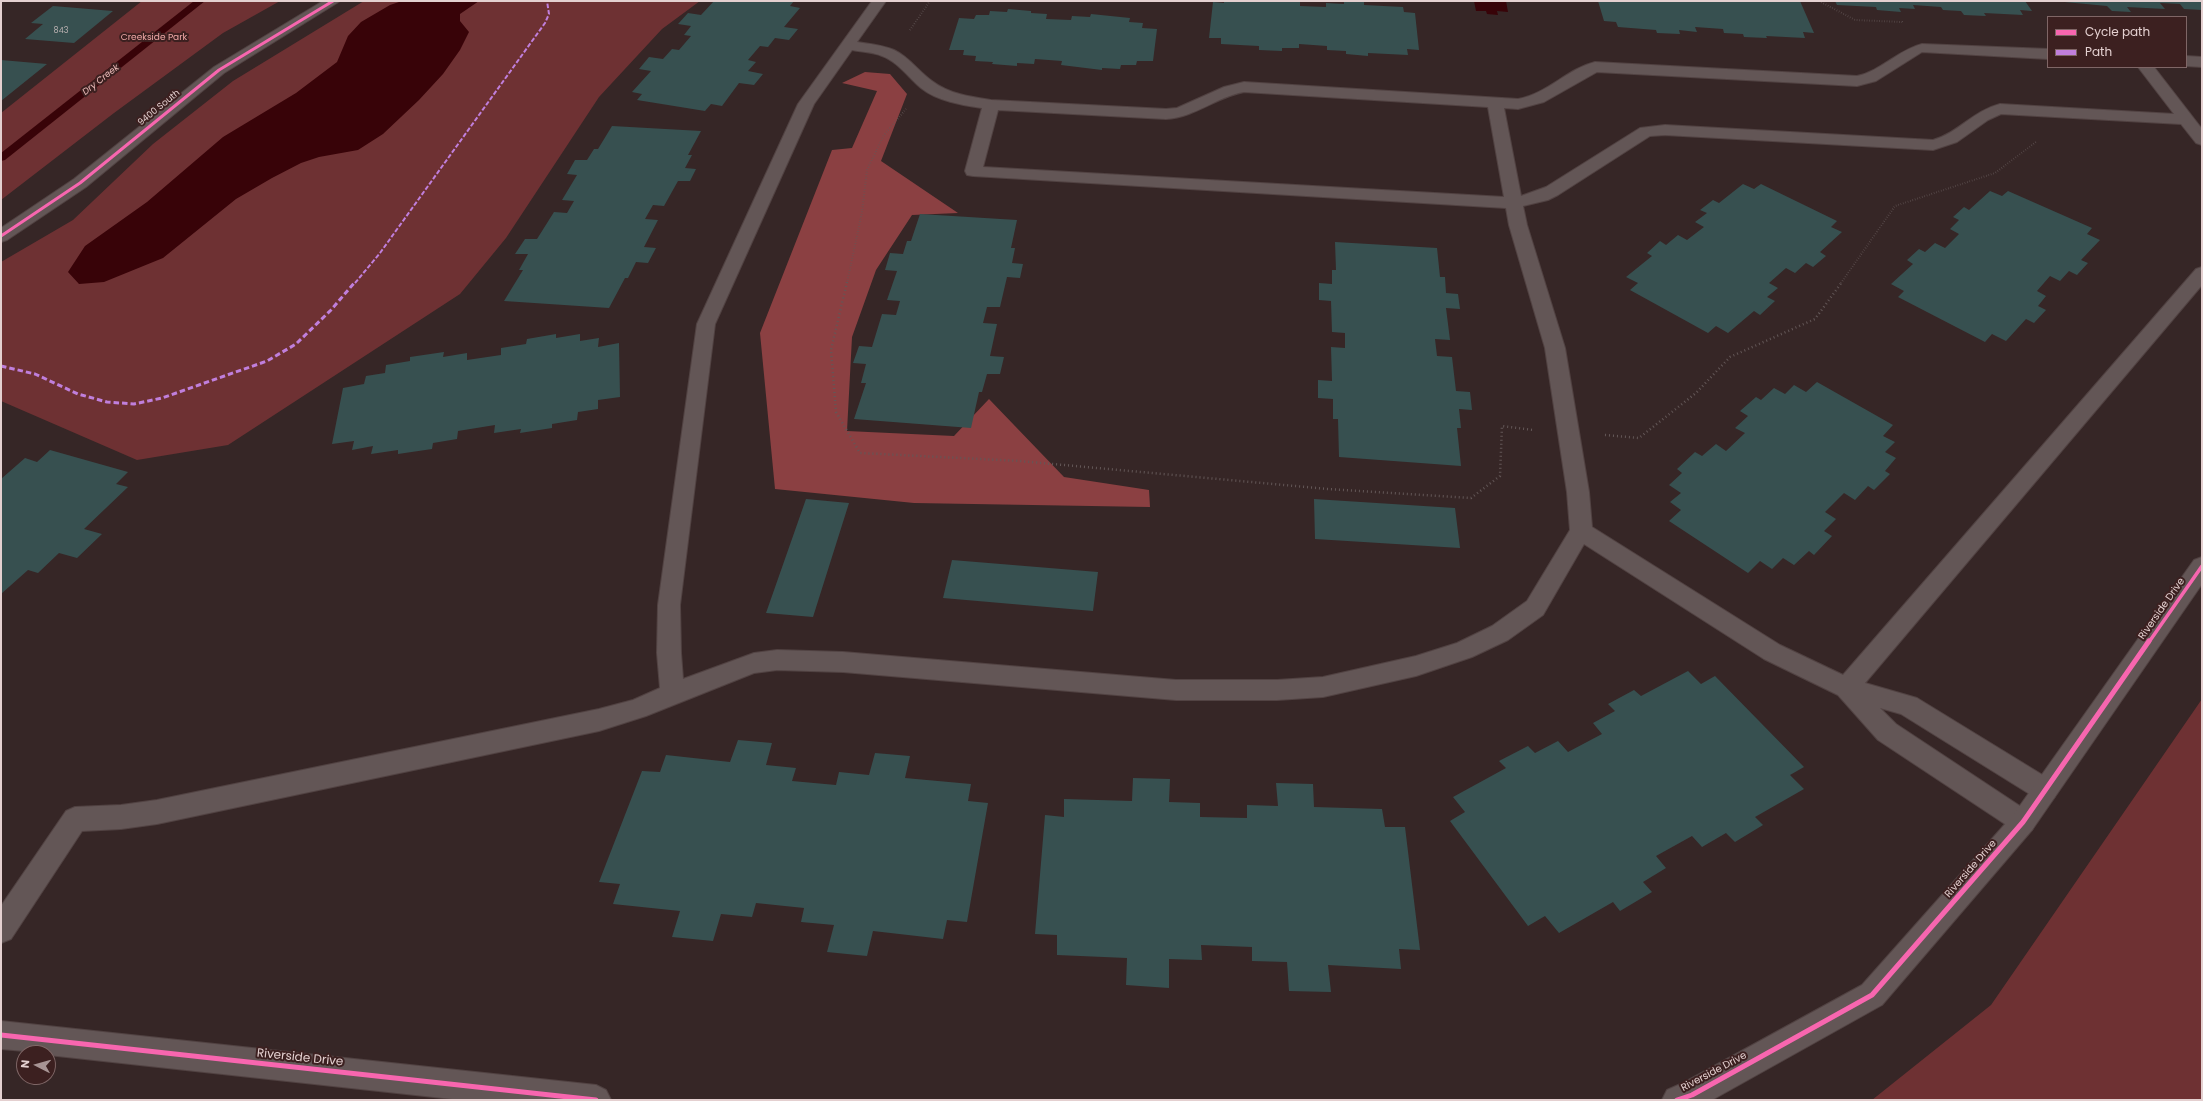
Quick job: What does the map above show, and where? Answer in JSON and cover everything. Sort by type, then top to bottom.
[{"type":"street","name":"9400 South","points":[[1,236],[80,183],[219,70],[333,1]]},
{"type":"street","points":[[673,694],[668,653],[669,605],[706,324],[806,104],[879,1]]},
{"type":"street","points":[[848,45],[888,52],[896,57],[927,85],[939,92],[966,101],[991,105],[1173,114],[1180,113],[1233,89],[1244,87],[1518,104],[1532,102],[1585,70],[1595,67],[1857,81],[1871,78],[1914,50],[1922,48],[2047,54]]},
{"type":"street","points":[[2187,61],[2202,62]]},
{"type":"street","points":[[2147,68],[2202,140]]},
{"type":"street","points":[[1,930],[75,819],[121,818],[156,812],[599,720],[637,709],[754,663],[777,660],[843,662],[1176,690],[1270,690],[1324,687],[1369,678],[1416,666],[1464,650],[1500,634],[1535,608],[1555,577],[1581,531],[1578,492],[1555,348],[1518,224],[1495,103]]},
{"type":"street","points":[[991,105],[973,171],[1514,204],[1542,196],[1646,131],[1665,130],[1933,145],[1945,142],[1989,112],[2000,109],[2186,119]]},
{"type":"street","points":[[1846,688],[2202,273]]},
{"type":"street","points":[[1581,531],[1772,652],[1846,688],[1908,705],[2045,790]]},
{"type":"street","name":"Riverside Drive","points":[[1677,1100],[1692,1095],[1872,995],[2023,822],[2202,566]]},
{"type":"street","points":[[1846,688],[1887,732],[2023,822]]},
{"type":"street","name":"Riverside Drive","points":[[1,1035],[596,1100]]},
{"type":"path","points":[[1819,1],[1855,20],[1902,22],[1905,27]]},
{"type":"path","points":[[908,108],[884,135],[867,170],[856,243],[831,350],[836,412],[860,453],[1020,461],[1328,489],[1471,498],[1500,476],[1502,426],[1537,430]]},
{"type":"path","points":[[1602,435],[1639,438],[1696,393],[1730,357],[1815,319],[1895,206],[1995,173],[2040,139]]},
{"type":"green space","name":"Creekside Park","points":[[142,1],[280,1],[223,33],[114,113],[1,200],[1,113]]},
{"type":"green space","points":[[364,1],[700,1],[662,29],[599,97],[506,238],[460,294],[228,445],[137,460],[1,401],[1,262],[73,220],[153,144],[233,81]]},
{"type":"green space","points":[[2202,699],[2202,1100],[1872,1100],[1991,1005]]},
{"type":"shaded area","points":[[402,1],[479,1],[460,14],[460,21],[469,32],[460,50],[443,74],[419,100],[383,134],[358,150],[319,157],[301,163],[272,178],[236,199],[163,258],[104,282],[79,284],[68,272],[85,246],[147,202],[223,137],[296,93],[337,62],[348,36],[361,22],[390,5]]},
{"type":"shaded area","points":[[1474,1],[1506,1],[1508,12],[1497,11],[1498,15],[1487,14],[1486,11],[1476,11]]},
{"type":"shaded area","points":[[865,72],[890,74],[907,94],[881,161],[958,213],[912,215],[876,270],[852,337],[847,431],[954,436],[989,399],[1064,477],[1149,490],[1150,507],[914,503],[775,489],[760,333],[832,150],[852,148],[877,91],[842,83]]},
{"type":"building","points":[[714,1],[794,1],[790,6],[800,8],[784,27],[798,29],[789,40],[775,38],[768,47],[760,46],[748,60],[756,62],[748,71],[763,74],[754,85],[739,83],[722,106],[711,104],[705,111],[637,100],[642,94],[632,92],[651,71],[639,69],[649,57],[663,59],[672,49],[679,50],[691,36],[684,35],[691,26],[678,24],[688,13],[701,15]]},
{"type":"building","points":[[1224,1],[1300,1],[1300,6],[1326,7],[1326,3],[1344,4],[1344,1],[1347,1],[1364,2],[1364,5],[1403,7],[1404,12],[1415,13],[1419,50],[1407,49],[1408,55],[1368,53],[1368,56],[1346,54],[1346,51],[1327,50],[1327,46],[1299,44],[1299,48],[1282,48],[1282,51],[1259,50],[1259,46],[1221,44],[1221,38],[1209,38],[1213,2],[1224,3]]},
{"type":"building","points":[[1598,1],[1800,1],[1814,33],[1803,32],[1805,38],[1766,36],[1767,38],[1744,37],[1743,34],[1724,33],[1723,29],[1695,27],[1697,32],[1679,30],[1680,34],[1657,33],[1656,30],[1618,27],[1616,22],[1604,21]]},
{"type":"building","points":[[1835,1],[2025,1],[2032,11],[2020,10],[2023,15],[1984,13],[1986,16],[1964,15],[1961,11],[1943,10],[1941,7],[1913,5],[1915,9],[1899,8],[1901,12],[1877,10],[1876,7],[1837,5]]},
{"type":"building","points":[[2054,1],[2202,1],[2202,10],[2184,9],[2180,4],[2160,3],[2165,9],[2127,7],[2131,12],[2112,11],[2107,6]]},
{"type":"building","points":[[53,6],[113,11],[74,43],[25,39],[43,24],[31,23]]},
{"type":"building","points":[[1008,9],[1047,14],[1046,19],[1071,20],[1072,16],[1090,17],[1091,14],[1130,18],[1129,22],[1143,23],[1142,28],[1157,29],[1153,61],[1137,61],[1136,65],[1121,65],[1120,69],[1102,68],[1102,70],[1061,65],[1062,61],[1035,59],[1034,64],[1017,63],[1017,66],[975,61],[976,56],[963,55],[964,50],[949,50],[959,18],[974,19],[976,15],[989,15],[990,11],[1007,12]]},
{"type":"building","points":[[1,60],[47,64],[1,101]]},
{"type":"building","points":[[612,126],[701,131],[688,155],[692,155],[685,168],[696,169],[690,181],[678,181],[664,206],[653,205],[645,219],[658,220],[644,247],[656,248],[648,263],[636,262],[628,278],[625,278],[609,308],[504,301],[523,270],[519,270],[528,254],[515,254],[525,239],[537,239],[554,212],[567,213],[574,201],[562,200],[577,175],[567,174],[575,160],[587,160],[594,149],[598,149]]},
{"type":"building","points":[[1743,184],[1754,189],[1761,184],[1837,221],[1831,227],[1842,232],[1820,252],[1826,256],[1813,267],[1806,263],[1795,273],[1786,268],[1769,283],[1778,288],[1767,297],[1775,301],[1760,315],[1754,311],[1728,333],[1716,326],[1708,333],[1630,290],[1638,283],[1626,277],[1652,256],[1647,253],[1660,241],[1666,245],[1678,235],[1687,240],[1704,227],[1695,222],[1707,213],[1700,210],[1713,200],[1719,203]]},
{"type":"building","points":[[1990,191],[2002,196],[2008,191],[2092,228],[2087,234],[2100,240],[2081,260],[2088,263],[2077,275],[2069,271],[2060,281],[2050,276],[2037,291],[2046,296],[2038,306],[2046,310],[2034,323],[2026,319],[2006,341],[1992,334],[1985,342],[1898,297],[1904,291],[1891,284],[1913,264],[1907,260],[1919,249],[1925,252],[1935,243],[1945,248],[1959,234],[1950,229],[1959,220],[1953,217],[1964,207],[1969,210]]},
{"type":"building","points":[[920,214],[1017,220],[1011,248],[1015,248],[1012,263],[1023,264],[1020,278],[1007,277],[1000,307],[987,307],[983,323],[997,324],[990,356],[1004,357],[1000,374],[987,374],[982,392],[979,392],[971,428],[854,419],[866,383],[861,383],[866,364],[853,363],[859,346],[872,347],[882,314],[896,315],[900,301],[887,300],[897,271],[885,270],[890,253],[903,254],[907,241],[911,241]]},
{"type":"building","points":[[1335,242],[1437,248],[1440,277],[1445,277],[1446,293],[1458,294],[1460,309],[1446,308],[1450,340],[1435,339],[1437,356],[1452,357],[1456,391],[1470,392],[1472,410],[1459,409],[1461,428],[1457,428],[1461,466],[1339,457],[1338,419],[1333,419],[1333,399],[1318,398],[1318,380],[1332,381],[1331,347],[1345,348],[1345,333],[1332,332],[1331,301],[1319,300],[1319,283],[1332,284],[1332,270],[1336,270]]},
{"type":"building","points":[[556,334],[556,338],[580,334],[580,341],[599,338],[598,347],[619,343],[620,397],[598,400],[598,409],[578,412],[577,420],[552,424],[552,428],[520,433],[521,429],[494,433],[495,425],[458,431],[457,439],[433,443],[432,449],[398,454],[398,450],[371,454],[373,446],[352,450],[354,441],[332,444],[343,388],[364,384],[366,376],[385,373],[386,365],[410,361],[410,357],[444,352],[443,357],[467,353],[467,360],[501,355],[501,348],[526,344],[527,339]]},
{"type":"building","points":[[1817,382],[1893,425],[1883,436],[1895,442],[1885,452],[1896,458],[1885,471],[1890,474],[1874,490],[1868,486],[1855,500],[1844,493],[1825,512],[1836,519],[1824,531],[1832,536],[1814,555],[1809,551],[1794,565],[1783,558],[1772,569],[1760,561],[1748,573],[1669,521],[1681,510],[1670,502],[1681,493],[1669,485],[1682,473],[1677,469],[1695,452],[1702,456],[1716,444],[1726,451],[1745,433],[1735,428],[1748,416],[1740,411],[1756,397],[1761,400],[1774,388],[1785,394],[1794,385],[1806,392]]},
{"type":"building","points":[[50,450],[128,472],[116,484],[128,487],[84,529],[102,534],[77,558],[59,553],[38,573],[28,570],[1,594],[1,479],[25,458],[37,462]]},
{"type":"building","points":[[806,499],[849,503],[813,617],[766,613]]},
{"type":"building","points":[[1314,499],[1455,508],[1460,548],[1315,539]]},
{"type":"building","points":[[952,560],[1098,572],[1093,611],[943,598]]},
{"type":"building","points":[[1688,671],[1701,684],[1715,676],[1804,767],[1790,775],[1804,789],[1755,817],[1763,825],[1735,842],[1726,833],[1702,847],[1692,836],[1656,856],[1666,868],[1643,882],[1652,892],[1620,911],[1613,902],[1559,933],[1545,916],[1528,926],[1450,821],[1465,812],[1453,797],[1506,768],[1499,761],[1528,746],[1535,753],[1558,741],[1568,752],[1602,734],[1593,723],[1615,711],[1608,704],[1634,690],[1641,696]]},
{"type":"building","points":[[738,740],[772,743],[766,765],[796,768],[792,781],[836,785],[839,772],[869,775],[875,753],[910,756],[905,778],[971,784],[968,801],[988,803],[967,922],[947,920],[943,939],[873,931],[867,956],[827,952],[834,925],[801,922],[804,908],[756,903],[752,917],[721,914],[713,941],[672,937],[680,911],[613,904],[620,884],[599,882],[642,771],[660,772],[666,755],[730,762]]},
{"type":"building","points":[[1133,778],[1170,779],[1169,802],[1200,803],[1200,817],[1247,818],[1247,805],[1278,806],[1276,783],[1313,784],[1314,807],[1382,809],[1385,827],[1405,827],[1420,950],[1399,949],[1401,969],[1328,965],[1331,992],[1289,991],[1287,962],[1252,961],[1252,947],[1201,945],[1202,960],[1169,959],[1169,988],[1126,985],[1127,958],[1057,955],[1057,935],[1035,934],[1045,815],[1064,817],[1064,799],[1132,801]]},
{"type":"waterway","name":"Dry Creek","points":[[1,158],[200,1]]},
{"type":"marked path","points":[[1,366],[35,374],[78,394],[107,402],[134,404],[162,398],[267,361],[296,344],[331,310],[380,253],[545,23],[549,14],[547,1]]},
{"type":"cycle path","points":[[1,236],[80,183],[219,70],[333,1]]},
{"type":"cycle path","points":[[1677,1100],[1692,1095],[1872,995],[2023,822],[2202,566]]},
{"type":"cycle path","points":[[1,1035],[596,1100]]}]
